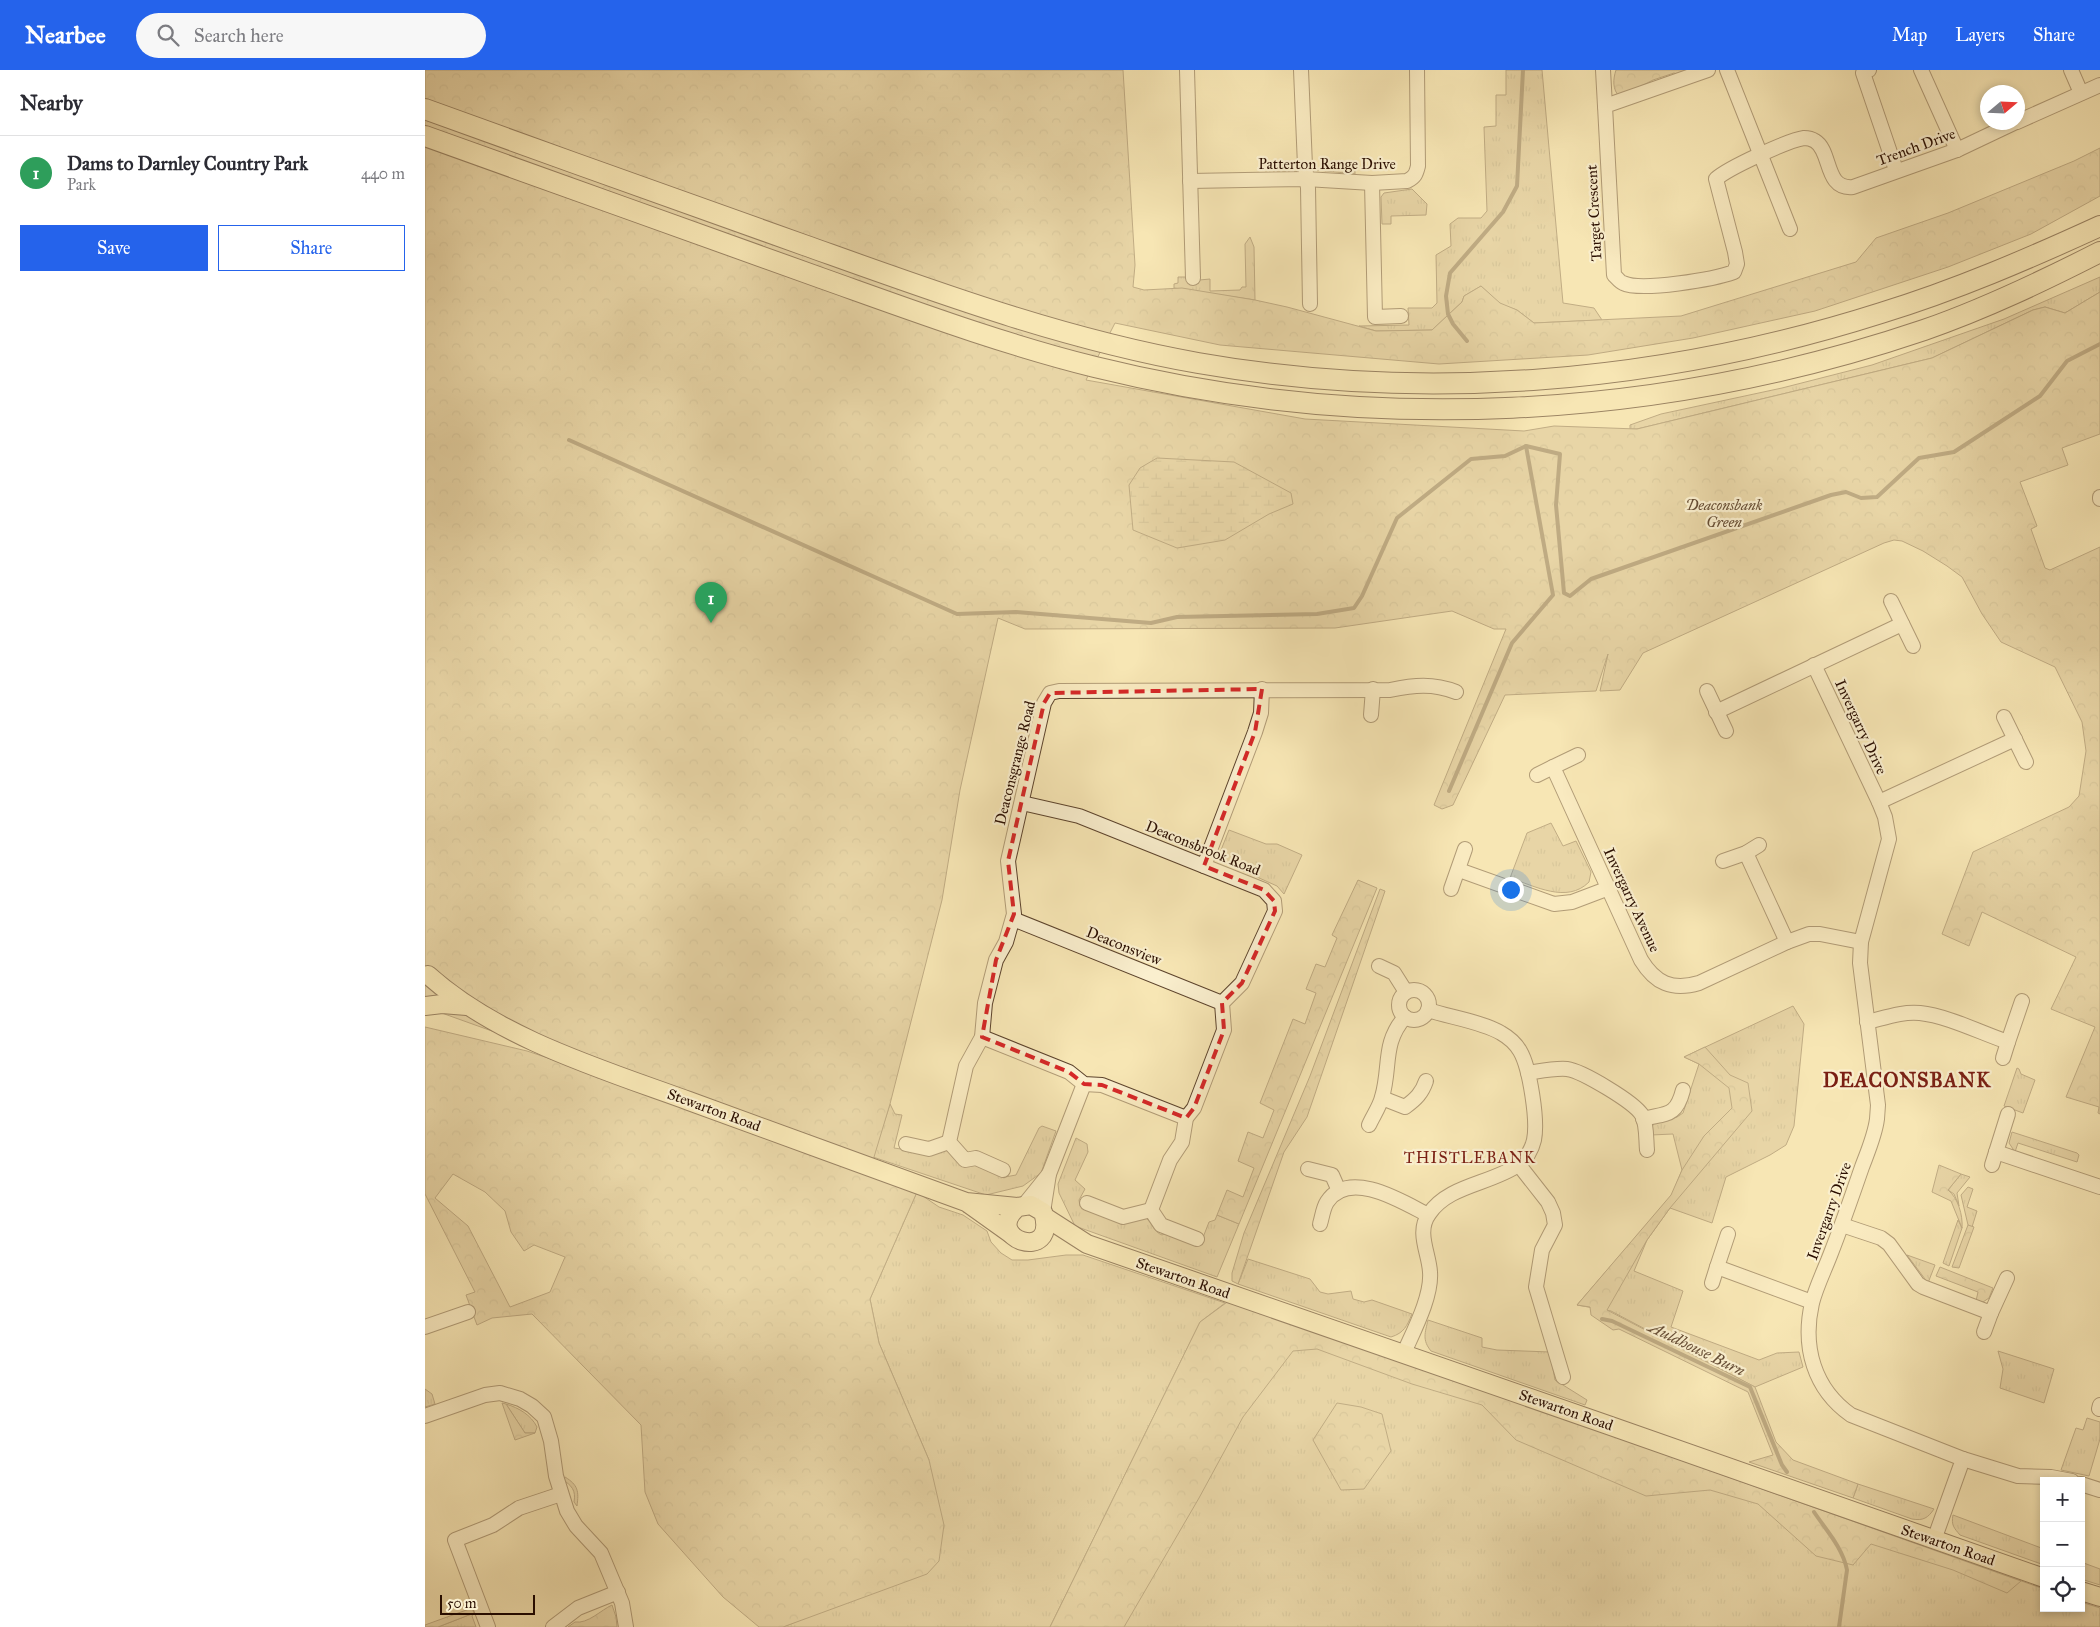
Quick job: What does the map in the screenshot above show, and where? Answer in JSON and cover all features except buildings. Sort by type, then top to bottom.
[{"type":"highway","points":[[425,109],[879,273],[999,313],[1109,344],[1160,355],[1245,370],[1323,380],[1418,384],[1510,382],[1600,374],[1696,359],[1777,343],[1881,314],[1959,286],[2100,226]]},
{"type":"highway","points":[[425,136],[981,334],[1096,367],[1233,394],[1306,403],[1383,409],[1446,410],[1569,404],[1665,394],[1760,376],[1855,351],[1927,329],[2100,257]]},
{"type":"highway","points":[[2054,247],[2100,220]]},
{"type":"highway","points":[[2049,278],[2100,252]]},
{"type":"main road","name":"Stewarton Road","points":[[425,1001],[429,992],[427,973]]},
{"type":"main road","name":"Stewarton Road","points":[[427,973],[444,990],[467,1006],[517,1035],[622,1077],[966,1202],[1011,1234]]},
{"type":"main road","name":"Stewarton Road","points":[[425,1006],[444,1004],[467,1006]]},
{"type":"main road","name":"Stewarton Road","points":[[966,1202],[1021,1206]]},
{"type":"main road","points":[[1031,1205],[1044,1215],[1045,1230],[1038,1240],[1020,1242],[1011,1234],[1009,1217],[1021,1206],[1031,1205]]},
{"type":"main road","name":"Stewarton Road","points":[[1044,1215],[1087,1244]]},
{"type":"main road","name":"Stewarton Road","points":[[1032,1242],[1051,1241],[1087,1244],[1403,1355],[1609,1424],[2040,1577]]},
{"type":"main road","points":[[2085,1592],[2100,1597]]},
{"type":"street","points":[[1187,70],[1193,278]]},
{"type":"street","points":[[1301,70],[1310,304]]},
{"type":"street","name":"Patterton Range Drive","points":[[1190,181],[1306,179],[1373,183],[1407,181],[1416,174],[1418,166],[1417,70]]},
{"type":"street","points":[[1603,70],[1605,106],[1708,70]]},
{"type":"street","points":[[1727,70],[1790,229]]},
{"type":"street","points":[[1869,70],[1863,73],[1896,170]]},
{"type":"street","points":[[1921,70],[1957,150]]},
{"type":"street","points":[[2071,70],[2081,93]]},
{"type":"street","name":"Trench Drive","points":[[2025,118],[2100,85]]},
{"type":"street","name":"Target Crescent","points":[[1605,106],[1614,275],[1623,284],[1645,286],[1718,278],[1734,272],[1737,264],[1735,252],[1716,179],[1723,172],[1760,155]]},
{"type":"street","name":"Trench Drive","points":[[1760,155],[1803,138],[1813,140],[1820,145],[1829,171],[1837,183],[1845,188],[1853,187],[1896,170],[1957,150],[2000,130]]},
{"type":"street","points":[[1373,183],[1375,317],[1401,316]]},
{"type":"street","points":[[1891,601],[1913,646]]},
{"type":"street","points":[[1716,712],[1902,624]]},
{"type":"street","name":"Invergarry Drive","points":[[1814,665],[1879,802],[1885,817],[1889,839],[1861,942],[1860,963],[1878,1105],[1877,1119],[1842,1225],[1812,1302],[1808,1332],[1809,1351],[1816,1372],[1827,1394],[1837,1406],[1864,1422],[1963,1459],[2018,1476],[2055,1477]]},
{"type":"street","name":"Deaconsgrange Road","points":[[949,1142],[966,1066],[982,1037],[985,1003],[996,960],[1006,942],[1013,919],[1008,861],[1044,703],[1050,693],[1059,691],[1261,689],[1390,690],[1417,685],[1439,686],[1456,692]]},
{"type":"street","points":[[1204,866],[1261,714],[1261,689]]},
{"type":"street","points":[[1371,715],[1373,689]]},
{"type":"street","points":[[1707,691],[1726,731]]},
{"type":"street","points":[[2005,717],[2026,762]]},
{"type":"street","points":[[1879,802],[2015,739]]},
{"type":"street","points":[[1537,775],[1578,755]]},
{"type":"street","name":"Invergarry Avenue","points":[[1553,768],[1645,966],[1649,972],[1665,984],[1687,986],[1699,983],[1803,936],[1820,934],[1861,942]]},
{"type":"street","name":"Deaconsbrook Road","points":[[1022,803],[1079,816],[1264,890],[1274,901],[1275,911],[1242,983],[1223,1003]]},
{"type":"street","points":[[1723,861],[1746,853],[1759,845]]},
{"type":"street","points":[[1451,888],[1465,849]]},
{"type":"street","points":[[1746,853],[1787,942]]},
{"type":"street","points":[[1459,870],[1554,904],[1572,902],[1609,888]]},
{"type":"street","name":"Deaconsview","points":[[1013,919],[1223,1003]]},
{"type":"street","points":[[1379,966],[1394,973],[1406,992]]},
{"type":"street","points":[[1412,990],[1422,992],[1429,1000],[1429,1010],[1418,1020],[1405,1017],[1399,1009],[1400,999],[1406,992],[1412,990]]},
{"type":"street","points":[[2003,1058],[2022,1001]]},
{"type":"street","points":[[1151,1210],[1170,1160],[1182,1142],[1186,1118],[1194,1108],[1224,1030],[1223,1003]]},
{"type":"street","points":[[1403,1355],[1424,1307],[1430,1276],[1428,1257],[1423,1241],[1428,1215],[1444,1198],[1519,1165],[1528,1155],[1531,1148],[1535,1126],[1528,1073],[1519,1048],[1501,1032],[1429,1010]]},
{"type":"street","points":[[1867,1022],[1920,1013],[1939,1017],[2008,1042]]},
{"type":"street","points":[[1369,1125],[1382,1098],[1389,1047],[1395,1028],[1405,1017]]},
{"type":"street","points":[[982,1037],[1069,1072],[1084,1084],[1102,1085],[1186,1118]]},
{"type":"street","points":[[1528,1073],[1568,1069],[1581,1074],[1635,1106],[1643,1119],[1647,1150]]},
{"type":"street","points":[[1382,1098],[1405,1107],[1417,1099],[1423,1091],[1426,1080]]},
{"type":"street","points":[[1044,1215],[1049,1174],[1084,1084]]},
{"type":"street","points":[[1643,1119],[1671,1112],[1679,1104],[1683,1090]]},
{"type":"street","points":[[2008,1114],[1994,1158],[2100,1187]]},
{"type":"street","points":[[906,1144],[929,1148],[949,1142],[965,1160],[976,1158],[1003,1170]]},
{"type":"street","points":[[1519,1165],[1548,1202],[1553,1213],[1555,1225],[1542,1250],[1536,1287],[1563,1377]]},
{"type":"street","points":[[1308,1169],[1332,1175],[1339,1191]]},
{"type":"street","points":[[1021,1206],[1049,1174]]},
{"type":"street","points":[[1320,1224],[1327,1202],[1339,1191],[1356,1188],[1373,1189],[1428,1215]]},
{"type":"street","points":[[1087,1203],[1123,1216],[1151,1210]]},
{"type":"street","points":[[1151,1210],[1161,1225],[1197,1239]]},
{"type":"street","points":[[1842,1225],[1881,1238],[1889,1244],[1918,1284],[1923,1287],[1991,1313]]},
{"type":"street","points":[[1712,1283],[1728,1234]]},
{"type":"street","points":[[1717,1267],[1812,1302]]},
{"type":"street","points":[[1985,1332],[1991,1313],[2007,1278]]},
{"type":"street","points":[[425,1327],[468,1312]]},
{"type":"street","points":[[425,1416],[485,1395],[499,1393],[520,1399],[532,1406],[544,1417],[551,1441],[552,1462],[561,1494],[576,1526],[601,1553],[618,1592],[626,1627]]},
{"type":"street","points":[[1934,1540],[1963,1459]]},
{"type":"street","points":[[2085,1485],[2100,1490]]},
{"type":"street","points":[[488,1627],[455,1540],[493,1525],[519,1508],[561,1494]]},
{"type":"street","points":[[553,1627],[578,1608],[618,1592]]},
{"type":"highlighted area","points":[[1262,689],[1255,732],[1204,866],[1264,890],[1274,901],[1275,911],[1242,983],[1222,1003],[1224,1030],[1194,1108],[1186,1118],[1102,1085],[1084,1084],[1069,1072],[982,1037],[996,960],[1014,914],[1008,861],[1044,703],[1050,693]]},
{"type":"green space","name":"Deaconsbank Green","points":[[425,70],[1123,70],[1135,265],[1133,287],[1144,290],[1182,288],[1255,300],[1376,331],[1432,330],[1462,302],[1464,296],[1481,286],[1500,303],[1517,310],[1534,323],[1681,316],[1856,262],[1876,238],[1948,213],[2074,161],[2100,148],[2100,196],[2031,234],[1948,267],[1815,311],[1693,338],[1588,355],[1439,364],[1220,345],[1115,323],[1086,380],[1305,419],[1524,431],[1554,426],[1637,429],[1932,358],[2033,310],[2045,307],[2065,313],[2100,292],[2100,434],[2062,448],[2068,465],[2020,482],[2037,526],[2031,529],[2045,568],[2050,570],[2100,547],[2100,1114],[2098,1113],[2099,1107],[2066,1097],[2095,1027],[2051,1009],[2076,957],[1982,912],[1969,946],[1942,934],[1973,852],[2069,807],[2079,796],[2086,751],[2082,722],[2055,667],[2001,642],[1982,614],[1962,577],[1923,551],[1902,541],[1894,540],[1643,653],[1620,690],[1600,691],[1608,654],[1596,691],[1505,695],[1453,805],[1442,809],[1434,805],[1506,629],[1494,629],[1452,611],[1335,628],[1025,629],[998,618],[960,790],[942,900],[890,1104],[871,1167],[425,1007]]},
{"type":"green space","points":[[1506,70],[1542,70],[1563,303],[1594,308],[1602,320],[1534,323],[1517,310],[1500,304],[1481,286],[1464,296],[1462,302],[1432,330],[1376,331],[1359,326],[1409,325],[1408,308],[1432,308],[1437,303],[1436,255],[1451,246],[1450,224],[1458,218],[1481,218],[1487,211],[1484,127],[1496,126],[1496,95],[1506,95]]},
{"type":"green space","points":[[1616,70],[1696,70],[1681,76],[1674,73],[1653,80],[1620,97],[1614,84]]},
{"type":"green space","points":[[1355,165],[1355,174],[1316,170],[1351,169]]},
{"type":"green space","points":[[1412,189],[1427,204],[1426,215],[1391,216],[1391,224],[1382,224],[1381,197],[1384,193]]},
{"type":"green space","points":[[1250,237],[1254,247],[1255,300],[1174,288],[1174,284],[1178,283],[1178,277],[1186,277],[1189,281],[1210,279],[1210,291],[1240,290],[1242,287],[1246,287],[1245,244]]},
{"type":"green space","points":[[2100,277],[2100,292],[2065,313],[2045,307],[2033,310],[1932,358],[1637,429],[1630,429],[1630,425],[1661,414],[1782,388],[1872,365],[2004,319]]},
{"type":"green space","points":[[1157,458],[1234,462],[1291,493],[1293,504],[1269,514],[1225,540],[1177,548],[1133,530],[1129,485],[1140,468]]},
{"type":"green space","points":[[1551,823],[1563,846],[1576,841],[1591,872],[1589,882],[1571,892],[1561,893],[1540,889],[1510,878],[1527,833]]},
{"type":"green space","points":[[1229,830],[1266,844],[1277,844],[1302,855],[1284,894],[1277,886],[1219,860],[1219,855]]},
{"type":"green space","points":[[1358,880],[1377,888],[1239,1224],[1217,1215],[1227,1190],[1243,1197],[1254,1168],[1238,1161],[1248,1132],[1263,1138],[1274,1110],[1260,1103],[1293,1019],[1305,1024],[1316,993],[1306,989],[1316,964],[1325,967],[1337,938],[1332,935]]},
{"type":"green space","points":[[1380,889],[1385,891],[1307,1117],[1284,1152],[1238,1284],[1232,1281],[1232,1273],[1244,1233],[1310,1076]]},
{"type":"green space","points":[[1793,1006],[1804,1024],[1794,1126],[1786,1145],[1726,1177],[1712,1223],[1670,1208],[1647,1240],[1634,1271],[1683,1291],[1671,1327],[1759,1360],[1777,1353],[1799,1352],[1803,1367],[1755,1387],[1611,1311],[1577,1305],[1672,1195],[1682,1170],[1673,1134],[1651,1135],[1650,1131],[1654,1123],[1677,1117],[1683,1113],[1699,1064],[1684,1057]]},
{"type":"green space","points":[[425,1027],[527,1051],[629,1085],[917,1192],[870,1299],[879,1343],[929,1460],[944,1525],[939,1561],[927,1574],[783,1627],[759,1627],[723,1597],[658,1524],[645,1492],[641,1425],[532,1314],[492,1318],[477,1325],[466,1295],[475,1292],[425,1194]],"holes":[[[453,1174],[485,1192],[505,1211],[511,1232],[524,1251],[534,1245],[565,1257],[550,1292],[510,1307],[468,1226],[435,1198]]]},
{"type":"green space","points":[[1705,1047],[1730,1075],[1748,1083],[1752,1111],[1670,1208],[1647,1240],[1607,1310],[1755,1387],[1776,1442],[1793,1460],[1858,1484],[1853,1498],[1749,1462],[1773,1455],[1748,1392],[1619,1329],[1613,1330],[1591,1315],[1590,1307],[1577,1305],[1671,1195],[1682,1170],[1704,1136],[1732,1108],[1729,1088],[1699,1064],[1684,1057]]},
{"type":"green space","points":[[2017,1068],[2021,1074],[2035,1080],[2023,1113],[2004,1106]]},
{"type":"green space","points":[[890,1104],[895,1114],[902,1115],[894,1148],[928,1153],[947,1149],[1005,1177],[1016,1175],[1039,1128],[1042,1126],[1056,1131],[1041,1173],[1023,1186],[986,1195],[873,1157]]},
{"type":"green space","points":[[2012,1132],[2077,1153],[2079,1155],[2077,1162],[2018,1143],[2015,1152],[2009,1143]]},
{"type":"green space","points":[[1076,1138],[1087,1144],[1088,1152],[1075,1180],[1085,1189],[1079,1200],[1080,1206],[1120,1222],[1146,1218],[1159,1234],[1162,1235],[1169,1232],[1189,1239],[1192,1245],[1197,1245],[1202,1240],[1209,1222],[1215,1220],[1217,1215],[1239,1224],[1217,1277],[1075,1226],[1059,1193],[1058,1184]]},
{"type":"green space","points":[[1939,1165],[1961,1174],[1948,1190],[1955,1197],[1959,1207],[1962,1228],[1951,1201],[1932,1192]]},
{"type":"green space","points":[[1961,1174],[1970,1177],[1957,1193],[1959,1206],[1954,1194],[1948,1190]]},
{"type":"green space","points":[[1968,1187],[1973,1189],[1967,1207],[1977,1211],[1972,1227],[1968,1225],[1961,1195]]},
{"type":"green space","points":[[917,1192],[939,1207],[963,1215],[987,1231],[991,1242],[1001,1253],[1012,1260],[1083,1255],[1225,1303],[1200,1322],[1050,1627],[783,1627],[812,1615],[929,1460],[879,1343],[870,1299]]},
{"type":"green space","points":[[1958,1220],[1962,1228],[1949,1266],[1943,1263]]},
{"type":"green space","points":[[1968,1225],[1974,1227],[1959,1268],[1952,1267]]},
{"type":"green space","points":[[1907,1255],[1935,1265],[1928,1283]]},
{"type":"green space","points":[[1248,1259],[1310,1279],[1320,1292],[1328,1294],[1351,1291],[1353,1299],[1364,1302],[1372,1300],[1412,1314],[1405,1328],[1391,1337],[1238,1284]]},
{"type":"green space","points":[[1940,1267],[1993,1288],[1989,1298],[1983,1302],[1976,1301],[1978,1292],[1936,1276]]},
{"type":"green space","points":[[1230,1300],[2021,1581],[2007,1593],[1953,1570],[1871,1544],[1853,1565],[1816,1556],[1758,1504],[1710,1490],[1646,1496],[1516,1440],[1482,1405],[1412,1384],[1317,1349],[1293,1351],[1243,1417],[1199,1498],[1124,1627],[1050,1627],[1200,1322]]},
{"type":"green space","points":[[1263,1312],[2040,1588],[2040,1612],[2085,1612],[2085,1603],[2100,1608],[2100,1627],[1079,1627]]},
{"type":"green space","points":[[1428,1320],[1482,1338],[1482,1347],[1497,1350],[1550,1352],[1555,1380],[1587,1400],[1585,1405],[1431,1351],[1425,1340]]},
{"type":"green space","points":[[1998,1351],[2054,1369],[2044,1403],[2000,1388],[2003,1369]]},
{"type":"green space","points":[[425,1389],[432,1394],[435,1404],[425,1407]]},
{"type":"green space","points":[[502,1403],[506,1404],[525,1433],[535,1433],[515,1440]]},
{"type":"green space","points":[[1337,1403],[1361,1407],[1382,1414],[1391,1451],[1364,1489],[1341,1490],[1313,1440]]},
{"type":"green space","points":[[506,1404],[520,1410],[531,1419],[537,1427],[535,1433],[525,1433]]},
{"type":"green space","points":[[2087,1418],[2100,1422],[2100,1439],[2089,1476],[2061,1470],[2076,1428],[2083,1430]]},
{"type":"green space","points":[[565,1477],[577,1489],[577,1506],[574,1502],[572,1489],[562,1479]]},
{"type":"green space","points":[[1858,1484],[1934,1509],[1925,1518],[1919,1520],[1912,1519],[1853,1498]]},
{"type":"green space","points":[[1953,1515],[2040,1548],[2040,1564],[1960,1535],[1953,1526]]},
{"type":"green space","points":[[2085,1563],[2100,1569],[2100,1585],[2085,1580]]},
{"type":"green space","points":[[612,1605],[617,1627],[568,1627],[575,1622],[590,1619]]},
{"type":"green space","points":[[472,1608],[474,1613],[438,1627],[425,1627],[425,1625]]},
{"type":"green space","points":[[474,1613],[472,1616],[476,1627],[438,1627]]},
{"type":"waterway","points":[[1467,341],[1453,324],[1448,314],[1446,296],[1450,273],[1503,212],[1517,186],[1523,70]]},
{"type":"waterway","points":[[569,440],[957,614],[1016,612],[1151,623],[1177,617],[1317,614],[1354,608],[1362,596],[1397,518],[1471,459],[1505,456],[1526,446],[1560,454],[1556,505],[1564,593],[1570,596],[1591,579],[1831,495],[1846,492],[1861,498],[1877,497],[1919,458],[1954,452],[2040,396],[2067,361],[2100,344]]},
{"type":"waterway","points":[[1449,791],[1512,643],[1553,595],[1526,446]]},
{"type":"waterway","name":"Auldhouse Burn","points":[[1602,1319],[1612,1321],[1750,1387],[1782,1465],[1787,1472]]},
{"type":"waterway","name":"Auldhouse Burn","points":[[1814,1512],[1842,1554],[1847,1570],[1839,1627]]},
{"type":"place","name":"Dams to Darnley Country Park","points":[[711,623]]},
{"type":"district","name":"DEACONSBANK","points":[[1907,1080]]},
{"type":"district","name":"THISTLEBANK","points":[[1470,1157]]}]
